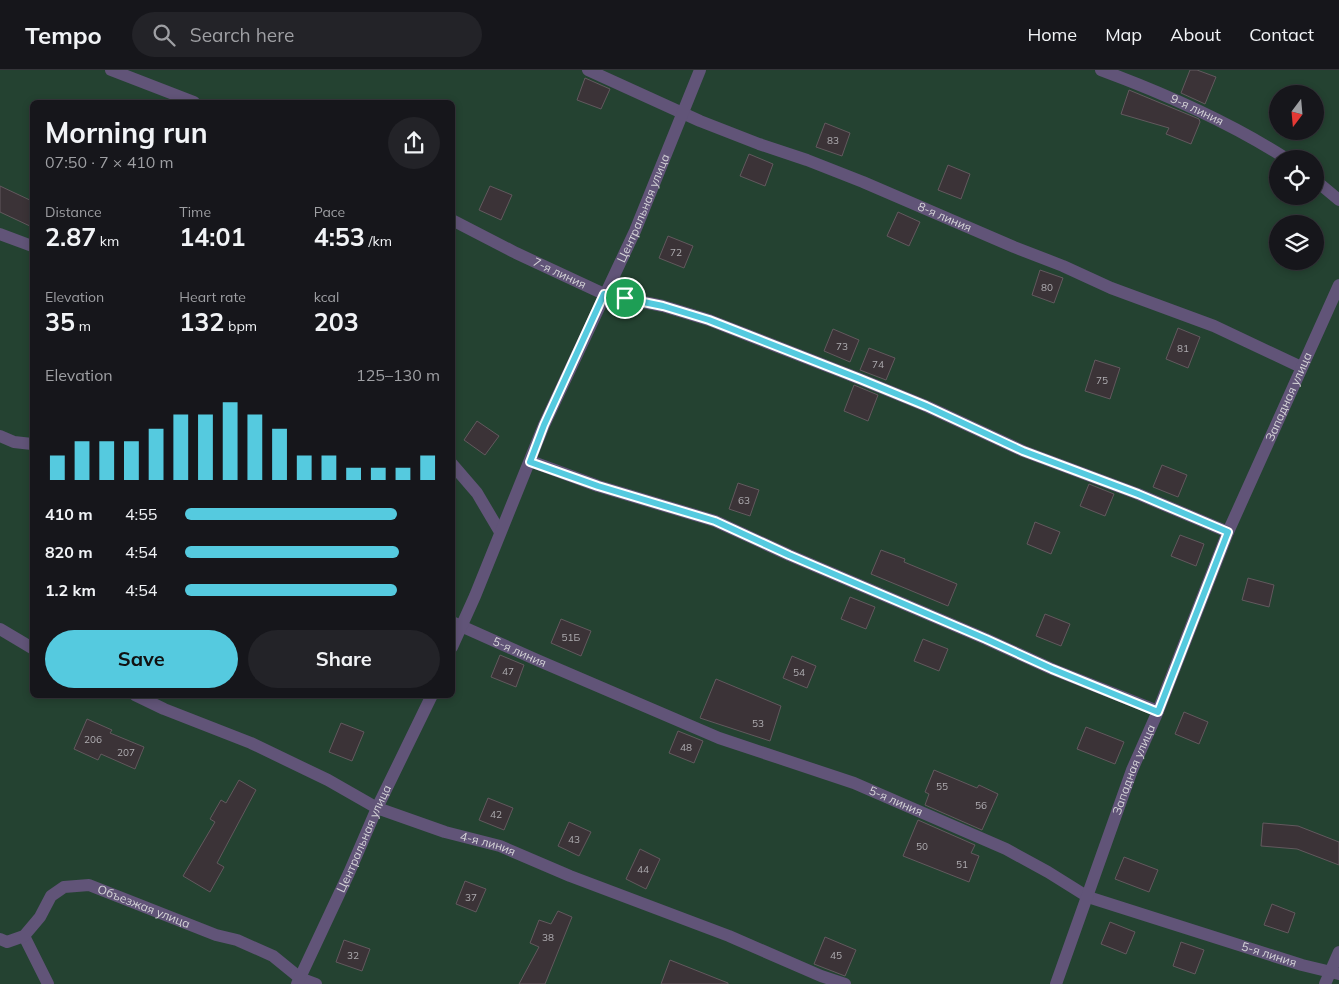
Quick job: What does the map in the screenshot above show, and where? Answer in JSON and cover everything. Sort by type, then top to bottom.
[{"type":"street","points":[[111,70],[189,100]]},
{"type":"street","name":"8-я линия","points":[[588,70],[682,112],[759,144],[863,182],[923,209],[1064,266],[1111,288],[1214,326],[1301,367]]},
{"type":"street","name":"Центральная улица","points":[[457,624],[475,596],[544,425],[635,231],[700,70]]},
{"type":"street","name":"9-я линия","points":[[1101,70],[1171,97],[1250,135],[1273,150]]},
{"type":"street","points":[[1324,188],[1339,200]]},
{"type":"street","name":"7-я линия","points":[[455,222],[516,253],[604,294],[663,306],[709,320],[926,406],[1023,451],[1138,494],[1228,532]]},
{"type":"street","points":[[0,234],[30,245]]},
{"type":"street","name":"Западная улица","points":[[1056,984],[1088,897],[1107,835],[1132,770],[1158,712],[1228,532],[1339,285]]},
{"type":"street","points":[[0,436],[14,442],[30,444]]},
{"type":"street","points":[[530,462],[598,486],[715,521],[1052,669],[1158,712]]},
{"type":"street","points":[[455,467],[477,493],[500,532]]},
{"type":"street","name":"5-я линия","points":[[457,624],[719,738],[854,783],[1006,849],[1088,897],[1332,977]]},
{"type":"street","points":[[0,629],[30,647]]},
{"type":"street","name":"4-я линия","points":[[140,698],[251,743],[328,780],[377,808],[445,832],[500,846],[570,876],[729,936],[844,984]]},
{"type":"street","name":"Центральная улица","points":[[298,981],[345,882],[377,808],[431,698]]},
{"type":"street","name":"Объезжая улица","points":[[24,936],[40,917],[51,896],[64,887],[89,885],[216,935],[237,940],[273,956],[298,981],[316,984]]},
{"type":"street","points":[[0,939],[7,942],[24,936],[48,984]]},
{"type":"street","points":[[1332,977],[1339,952]]},
{"type":"green space","points":[[0,70],[1339,70],[1339,984],[0,984]]},
{"type":"building","points":[[1190,70],[1197,70],[1216,77],[1205,104],[1181,93]]},
{"type":"building","points":[[585,78],[610,89],[601,109],[577,100]]},
{"type":"building","points":[[1129,90],[1199,119],[1200,122],[1191,144],[1166,134],[1169,128],[1121,114]]},
{"type":"building","points":[[825,123],[850,133],[842,156],[816,147]]},
{"type":"building","points":[[749,154],[773,164],[765,186],[740,176]]},
{"type":"building","points":[[948,165],[970,174],[961,199],[938,190]]},
{"type":"building","points":[[0,186],[30,200],[30,226],[0,212]]},
{"type":"building","points":[[490,186],[512,195],[501,220],[479,210]]},
{"type":"building","points":[[898,212],[920,222],[909,246],[887,236]]},
{"type":"building","points":[[668,236],[693,246],[684,268],[659,258]]},
{"type":"building","points":[[1040,270],[1063,278],[1054,303],[1032,295]]},
{"type":"building","points":[[1178,328],[1200,337],[1188,368],[1166,359]]},
{"type":"building","points":[[833,329],[859,340],[850,362],[824,351]]},
{"type":"building","points":[[869,348],[895,358],[886,380],[860,370]]},
{"type":"building","points":[[1095,360],[1120,368],[1110,399],[1085,391]]},
{"type":"building","points":[[854,385],[878,395],[868,421],[844,411]]},
{"type":"building","points":[[477,421],[499,436],[485,455],[464,440]]},
{"type":"building","points":[[1162,465],[1187,475],[1178,497],[1153,487]]},
{"type":"building","points":[[738,483],[759,490],[750,516],[729,509]]},
{"type":"building","points":[[1089,484],[1114,494],[1105,516],[1080,506]]},
{"type":"building","points":[[1035,522],[1060,532],[1051,554],[1027,544]]},
{"type":"building","points":[[1180,535],[1204,544],[1196,566],[1171,556]]},
{"type":"building","points":[[881,550],[905,559],[904,562],[957,584],[948,606],[871,574]]},
{"type":"building","points":[[1248,578],[1274,585],[1269,607],[1242,600]]},
{"type":"building","points":[[850,597],[875,607],[866,629],[841,619]]},
{"type":"building","points":[[1045,614],[1070,624],[1061,646],[1036,636]]},
{"type":"building","points":[[561,619],[591,631],[581,656],[551,643]]},
{"type":"building","points":[[923,639],[948,649],[939,671],[914,661]]},
{"type":"building","points":[[500,655],[524,665],[516,687],[491,677]]},
{"type":"building","points":[[792,656],[816,666],[807,688],[783,678]]},
{"type":"building","points":[[716,679],[781,706],[770,741],[700,718]]},
{"type":"building","points":[[1184,712],[1208,722],[1199,744],[1175,734]]},
{"type":"building","points":[[87,719],[112,730],[110,733],[144,747],[135,769],[101,754],[98,760],[74,749]]},
{"type":"building","points":[[341,723],[364,732],[352,761],[329,752]]},
{"type":"building","points":[[1086,727],[1124,742],[1115,764],[1077,749]]},
{"type":"building","points":[[678,731],[703,741],[694,763],[669,753]]},
{"type":"building","points":[[934,770],[977,788],[979,785],[998,794],[982,830],[925,805],[929,794],[925,792]]},
{"type":"building","points":[[239,780],[256,790],[217,863],[224,867],[210,892],[183,876],[215,822],[210,819],[221,800],[226,803]]},
{"type":"building","points":[[488,798],[513,808],[504,830],[479,820]]},
{"type":"building","points":[[918,820],[975,845],[971,853],[979,856],[969,882],[903,856]]},
{"type":"building","points":[[569,822],[591,832],[579,856],[558,846]]},
{"type":"building","points":[[1263,823],[1298,826],[1339,842],[1339,865],[1297,849],[1261,846]]},
{"type":"building","points":[[640,849],[660,859],[646,889],[626,879]]},
{"type":"building","points":[[1124,857],[1158,870],[1149,892],[1115,879]]},
{"type":"building","points":[[465,881],[486,889],[476,912],[456,904]]},
{"type":"building","points":[[1272,904],[1295,913],[1288,933],[1264,925]]},
{"type":"building","points":[[558,911],[572,917],[545,984],[519,984],[539,947],[530,943],[539,920],[551,924]]},
{"type":"building","points":[[1110,922],[1135,932],[1126,954],[1101,944]]},
{"type":"building","points":[[825,937],[856,950],[845,976],[814,964]]},
{"type":"building","points":[[344,940],[370,949],[362,971],[336,962]]},
{"type":"building","points":[[1181,942],[1204,950],[1195,974],[1173,966]]},
{"type":"building","points":[[670,960],[728,983],[728,984],[661,984]]},
{"type":"route","points":[[604,294],[625,298],[663,306],[709,320],[926,406],[1023,451],[1138,494],[1228,532],[1158,712],[929,616],[715,521],[598,486],[530,462],[544,425],[575,361],[604,294]]}]
